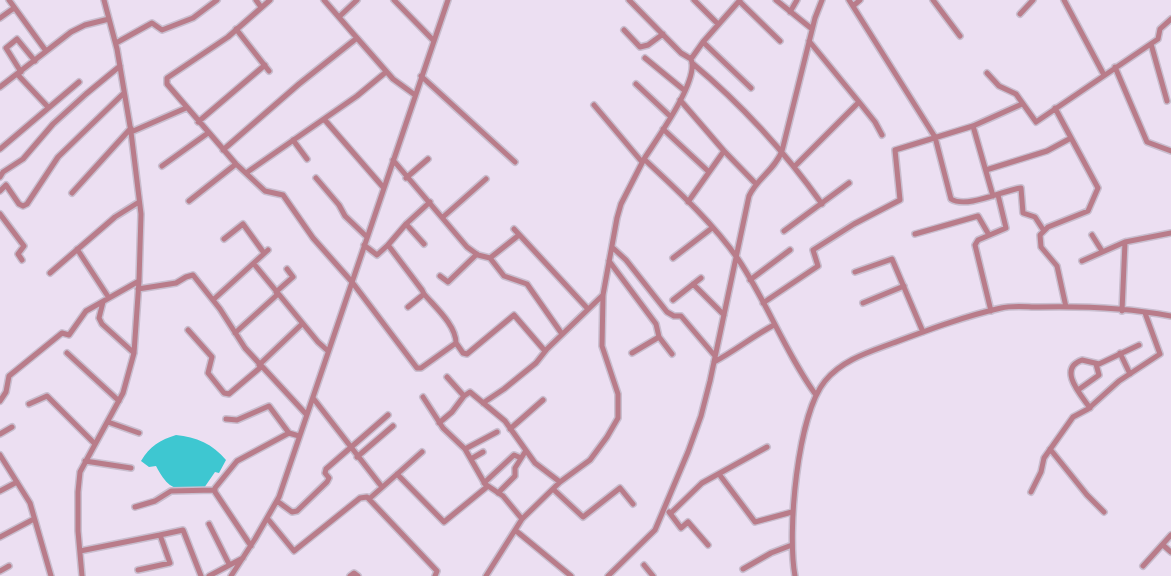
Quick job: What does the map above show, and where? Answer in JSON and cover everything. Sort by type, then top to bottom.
[{"type":"street","points":[[9,0],[46,51]]},
{"type":"street","points":[[82,576],[78,492],[80,472],[119,401],[134,352],[139,281],[139,202],[131,130],[116,43],[104,0]]},
{"type":"street","points":[[256,0],[261,7]]},
{"type":"street","points":[[270,0],[206,53],[167,78],[167,84],[236,164],[268,193],[283,195],[313,238],[352,282],[417,368],[421,368],[456,343]]},
{"type":"street","points":[[324,0],[340,16],[386,72],[415,94]]},
{"type":"street","points":[[340,16],[358,0]]},
{"type":"street","points":[[394,0],[434,41]]},
{"type":"street","points":[[231,576],[277,501],[448,0]]},
{"type":"street","points":[[629,0],[714,81],[782,151],[822,204]]},
{"type":"street","points":[[694,0],[718,24]]},
{"type":"street","points":[[776,0],[812,29]]},
{"type":"street","points":[[790,12],[797,0]]},
{"type":"street","points":[[608,576],[655,530],[701,416],[749,196],[756,184],[777,164],[782,151],[812,29],[822,0]]},
{"type":"street","points":[[849,0],[935,137],[951,200],[959,202],[995,196],[1021,188],[1023,213],[1035,217],[1044,231]]},
{"type":"street","points":[[853,6],[860,0]]},
{"type":"street","points":[[933,0],[960,36]]},
{"type":"street","points":[[1020,14],[1033,0]]},
{"type":"street","points":[[1064,0],[1104,75]]},
{"type":"street","points":[[116,43],[152,24],[162,30],[180,24],[215,1]]},
{"type":"street","points":[[486,576],[522,519],[560,482],[590,460],[618,418],[618,394],[602,346],[600,319],[602,295],[609,261],[621,204],[643,161],[680,100],[691,76],[692,61],[703,42],[739,1],[780,41]]},
{"type":"street","points":[[0,18],[14,8]]},
{"type":"street","points":[[0,87],[20,74],[46,51],[72,32],[85,25],[109,19]]},
{"type":"street","points":[[986,73],[999,86],[1014,93],[1035,122],[1158,39],[1160,28],[1171,20]]},
{"type":"street","points":[[236,29],[269,70]]},
{"type":"street","points":[[624,30],[640,47],[648,45],[663,34]]},
{"type":"street","points":[[223,150],[299,84],[357,38]]},
{"type":"street","points":[[35,61],[17,39],[6,48],[20,74],[48,106]]},
{"type":"street","points":[[809,41],[875,122],[882,135]]},
{"type":"street","points":[[703,42],[751,88]]},
{"type":"street","points":[[1151,44],[1167,101]]},
{"type":"street","points":[[645,58],[684,90]]},
{"type":"street","points":[[198,122],[265,65]]},
{"type":"street","points":[[120,66],[53,124],[23,159],[3,172],[0,177],[19,204],[23,206],[26,204],[58,157],[124,93]]},
{"type":"street","points":[[1115,67],[1147,142],[1171,151]]},
{"type":"street","points":[[246,173],[386,72]]},
{"type":"street","points":[[422,76],[515,162]]},
{"type":"street","points":[[0,149],[48,106],[79,82]]},
{"type":"street","points":[[636,84],[670,117]]},
{"type":"street","points":[[680,100],[724,151],[756,184]]},
{"type":"street","points":[[795,166],[858,102]]},
{"type":"street","points":[[763,303],[818,266],[813,250],[854,224],[900,200],[895,150],[973,126],[1022,104]]},
{"type":"street","points":[[594,105],[643,161],[688,202],[737,258],[816,395]]},
{"type":"street","points":[[72,193],[131,130],[186,108]]},
{"type":"street","points":[[1055,108],[1098,188],[1091,205],[1084,214],[1048,227],[1039,242],[1057,266],[1066,307]]},
{"type":"street","points":[[324,118],[383,187]]},
{"type":"street","points":[[973,126],[1006,228],[978,240],[975,245],[991,311]]},
{"type":"street","points":[[663,129],[710,172]]},
{"type":"street","points":[[162,166],[208,133]]},
{"type":"street","points":[[986,170],[1047,151],[1071,138]]},
{"type":"street","points":[[293,140],[307,159]]},
{"type":"street","points":[[688,202],[724,151]]},
{"type":"street","points":[[393,160],[406,178],[430,202],[468,247],[477,254],[490,258],[504,276],[527,284],[562,334]]},
{"type":"street","points":[[406,178],[428,160]]},
{"type":"street","points":[[189,201],[236,164]]},
{"type":"street","points":[[316,178],[339,205],[345,216],[366,237]]},
{"type":"street","points":[[443,217],[486,179]]},
{"type":"street","points":[[784,231],[850,183]]},
{"type":"street","points":[[0,191],[6,185]]},
{"type":"street","points":[[50,273],[115,217],[139,202]]},
{"type":"street","points":[[364,245],[377,255],[430,202]]},
{"type":"street","points":[[0,214],[24,246],[18,254],[22,260]]},
{"type":"street","points":[[916,234],[978,216],[989,236]]},
{"type":"street","points":[[213,300],[266,252],[243,224],[224,239]]},
{"type":"street","points":[[406,224],[424,244]]},
{"type":"street","points":[[673,258],[712,228]]},
{"type":"street","points":[[514,229],[588,309]]},
{"type":"street","points":[[1082,261],[1125,242],[1171,233]]},
{"type":"street","points":[[490,258],[518,235]]},
{"type":"street","points":[[1092,235],[1102,251]]},
{"type":"street","points":[[1122,311],[1125,242]]},
{"type":"street","points":[[388,245],[446,320],[456,337],[456,343],[464,353],[467,354],[514,314],[545,351]]},
{"type":"street","points":[[613,248],[626,260],[667,312],[674,316],[681,316],[714,359]]},
{"type":"street","points":[[77,250],[109,298]]},
{"type":"street","points":[[750,280],[790,250]]},
{"type":"street","points":[[440,276],[448,282],[477,254]]},
{"type":"street","points":[[855,272],[891,259],[922,332]]},
{"type":"street","points":[[609,261],[656,324],[659,337],[672,354]]},
{"type":"street","points":[[254,264],[302,324],[328,351]]},
{"type":"street","points":[[235,333],[293,277],[287,269]]},
{"type":"street","points":[[138,289],[176,283],[186,276],[193,275],[260,366],[306,414]]},
{"type":"street","points":[[673,300],[701,278]]},
{"type":"street","points":[[0,401],[6,392],[9,376],[62,333],[70,335],[83,314],[139,281]]},
{"type":"street","points":[[693,284],[724,315]]},
{"type":"street","points":[[863,303],[904,286]]},
{"type":"street","points":[[408,308],[424,294]]},
{"type":"street","points":[[483,403],[523,375],[602,295]]},
{"type":"street","points":[[103,302],[99,318],[102,324],[134,352]]},
{"type":"street","points":[[795,576],[792,546],[792,512],[800,454],[816,395],[829,377],[849,362],[922,332],[1003,308],[1066,307],[1171,316]]},
{"type":"street","points":[[1031,492],[1041,472],[1044,458],[1073,417],[1090,408],[1130,374],[1161,353],[1145,313]]},
{"type":"street","points":[[188,330],[212,357],[208,373],[224,393],[229,394],[302,324]]},
{"type":"street","points":[[714,359],[728,355],[751,337],[774,325]]},
{"type":"street","points":[[632,353],[659,337]]},
{"type":"street","points":[[1090,408],[1070,376],[1074,365],[1082,360],[1096,364],[1138,345]]},
{"type":"street","points":[[67,353],[119,401]]},
{"type":"street","points":[[1120,353],[1130,374]]},
{"type":"street","points":[[1078,390],[1099,375],[1096,364]]},
{"type":"street","points":[[447,377],[464,396]]},
{"type":"street","points":[[439,423],[470,392],[504,421],[525,452],[535,463],[560,482]]},
{"type":"street","points":[[29,404],[47,396],[95,444]]},
{"type":"street","points":[[424,397],[439,423],[465,449],[486,484],[498,493],[522,519]]},
{"type":"street","points":[[312,398],[382,487]]},
{"type":"street","points":[[510,429],[543,400]]},
{"type":"street","points":[[226,419],[237,420],[269,406],[290,433],[299,436]]},
{"type":"street","points":[[277,501],[292,512],[297,511],[327,482],[329,478],[325,473],[326,469],[388,415]]},
{"type":"street","points":[[108,422],[139,433]]},
{"type":"street","points":[[357,457],[393,426]]},
{"type":"street","points":[[0,434],[12,427]]},
{"type":"street","points":[[465,449],[497,432]]},
{"type":"street","points":[[214,490],[237,461],[290,433]]},
{"type":"street","points":[[671,513],[702,483],[767,447]]},
{"type":"street","points":[[1050,449],[1087,495],[1104,512]]},
{"type":"street","points":[[267,518],[294,551],[360,498],[369,498],[422,452]]},
{"type":"street","points":[[470,459],[483,452]]},
{"type":"street","points":[[498,493],[515,476],[515,468],[525,452]]},
{"type":"street","points":[[0,455],[2,463],[30,503],[51,576]]},
{"type":"street","points":[[397,474],[444,522],[486,484],[514,455],[521,458]]},
{"type":"street","points":[[85,461],[131,468]]},
{"type":"street","points":[[719,474],[755,522],[792,512]]},
{"type":"street","points":[[0,491],[17,482]]},
{"type":"street","points":[[553,489],[583,517],[620,488],[633,504]]},
{"type":"street","points":[[135,507],[155,501],[171,491],[214,490]]},
{"type":"street","points":[[214,490],[251,546]]},
{"type":"street","points":[[369,498],[437,570],[435,576]]},
{"type":"street","points":[[664,509],[671,513],[681,528],[688,522],[708,545]]},
{"type":"street","points":[[0,538],[34,519]]},
{"type":"street","points":[[210,524],[229,564]]},
{"type":"street","points":[[80,551],[183,530],[201,576]]},
{"type":"street","points":[[515,530],[571,576]]},
{"type":"street","points":[[138,570],[170,563],[160,535]]},
{"type":"street","points":[[1143,566],[1171,535]]},
{"type":"street","points":[[1163,545],[1171,552]]},
{"type":"street","points":[[743,570],[771,553],[792,546]]},
{"type":"street","points":[[209,576],[243,558]]},
{"type":"street","points":[[644,565],[653,576]]},
{"type":"street","points":[[0,571],[9,566]]},
{"type":"street","points":[[350,576],[354,574],[358,576]]},
{"type":"water","points":[[176,435],[204,442],[226,460],[219,473],[215,472],[204,488],[175,488],[165,481],[156,466],[149,467],[141,461],[156,444]]}]
